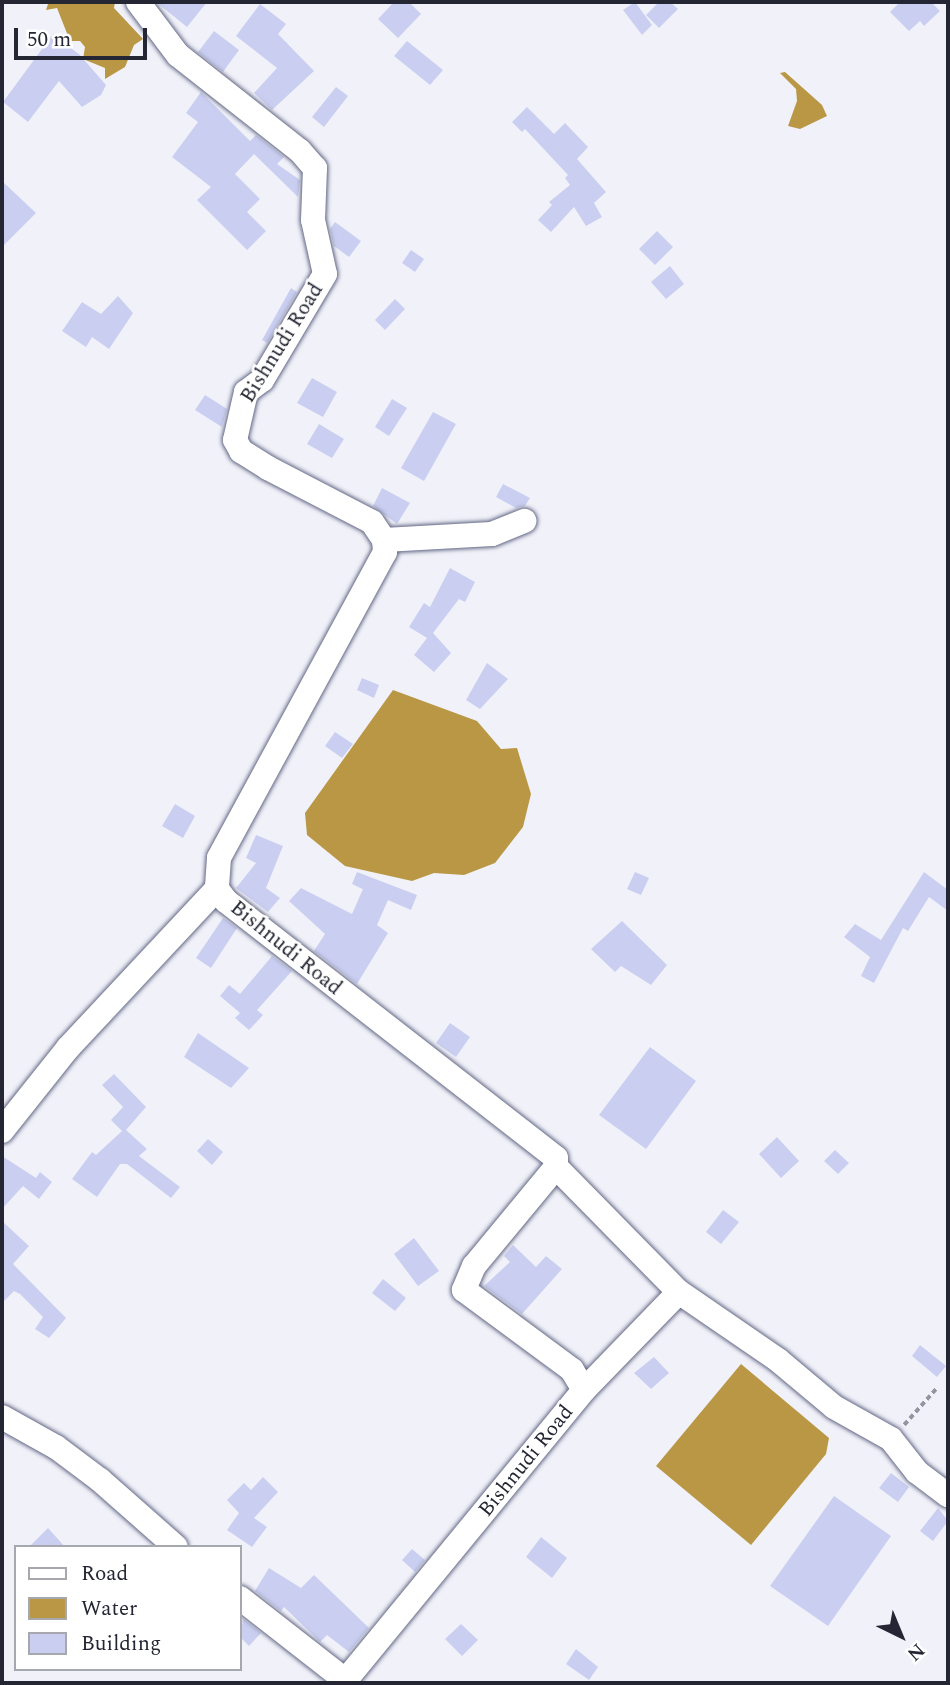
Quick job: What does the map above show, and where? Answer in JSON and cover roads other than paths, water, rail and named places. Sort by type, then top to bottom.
[{"type":"street","name":"Bishnudi Road","points":[[138,2],[177,55],[300,151],[315,168],[313,220],[325,274],[262,380],[246,391],[235,440],[241,451],[268,468],[372,522],[384,540],[385,551],[219,858],[216,889],[226,901],[365,1011],[556,1158],[556,1167],[474,1266],[464,1290],[572,1370],[584,1390],[344,1682]]},
{"type":"street","points":[[384,540],[492,534],[524,521]]},
{"type":"street","points":[[2,1132],[68,1048],[216,889]]},
{"type":"street","points":[[556,1167],[679,1292],[778,1360],[834,1406],[891,1439],[917,1472],[948,1495]]},
{"type":"street","points":[[584,1390],[679,1292]]},
{"type":"street","points":[[2,1417],[100,1480],[174,1545]]},
{"type":"street","points":[[242,1600],[344,1682]]},
{"type":"water","points":[[43,2],[115,2],[114,8],[143,39],[134,45],[125,67],[105,79],[105,68],[83,59],[85,47],[80,41],[70,41],[57,8],[46,10],[48,4]]},
{"type":"water","points":[[785,72],[822,105],[827,116],[800,129],[788,126],[797,101],[796,89],[780,73]]},
{"type":"water","points":[[393,690],[477,721],[501,749],[517,748],[531,794],[523,827],[495,863],[464,875],[434,873],[412,881],[345,866],[307,835],[305,813]]},
{"type":"water","points":[[741,1364],[829,1438],[826,1454],[751,1545],[656,1466]]}]
